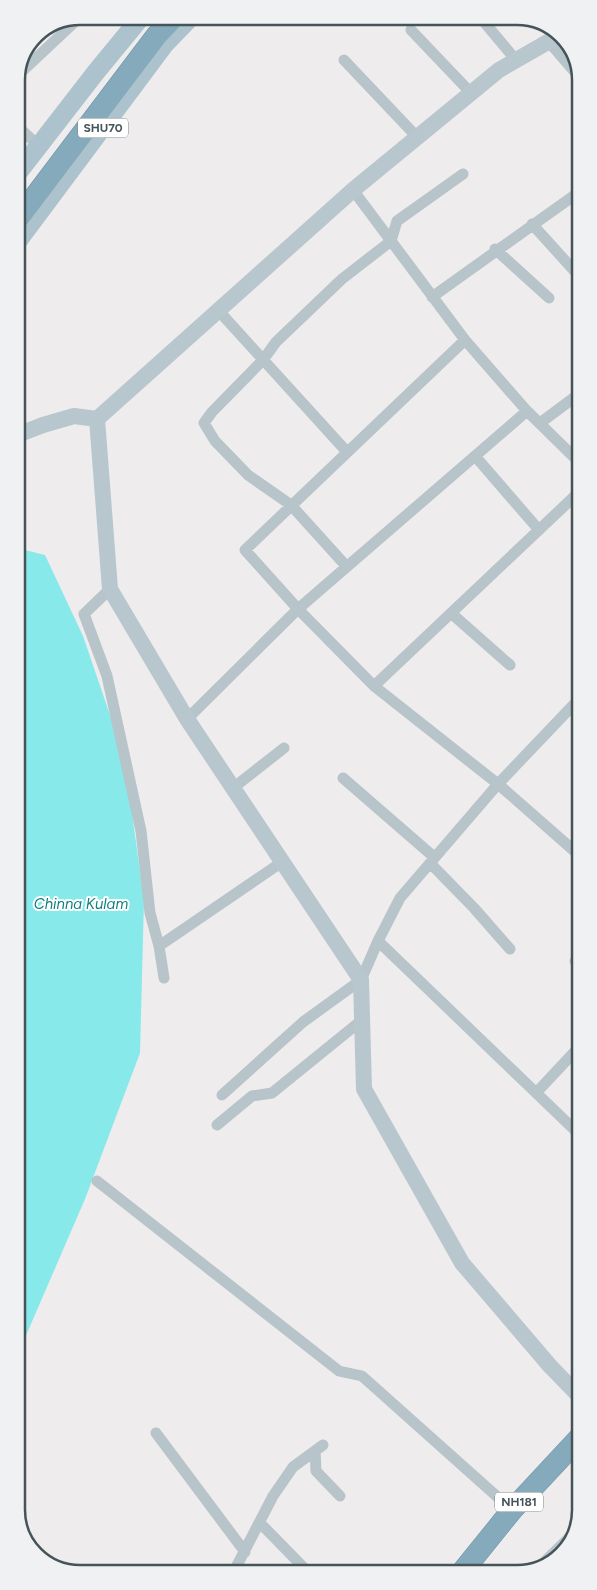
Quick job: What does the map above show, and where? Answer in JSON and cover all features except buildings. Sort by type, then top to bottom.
[{"type":"highway","points":[[25,186],[151,25]]},
{"type":"highway","points":[[25,209],[166,25]]},
{"type":"highway","name":"NH181","points":[[468,1565],[512,1510],[572,1446]]},
{"type":"highway","name":"NH181","points":[[485,1565],[523,1519],[572,1467]]},
{"type":"main road","name":"SHU70","points":[[25,162],[135,25]]},
{"type":"main road","name":"SHU70","points":[[25,231],[164,45],[183,25]]},
{"type":"street","points":[[487,25],[516,60]]},
{"type":"street","points":[[27,67],[70,26]]},
{"type":"street","points":[[411,30],[471,93]]},
{"type":"street","points":[[25,432],[74,416],[96,419],[353,190],[499,70],[554,39]]},
{"type":"street","points":[[555,41],[568,61]]},
{"type":"street","points":[[344,60],[417,137]]},
{"type":"street","points":[[25,133],[38,145]]},
{"type":"street","points":[[347,567],[291,505],[248,475],[215,441],[204,423],[230,393],[263,360],[276,342],[342,279],[391,241],[397,221],[462,174]]},
{"type":"street","points":[[353,190],[465,340],[527,411],[572,455]]},
{"type":"street","points":[[432,297],[495,250],[572,197]]},
{"type":"street","points":[[532,224],[572,268]]},
{"type":"street","points":[[495,250],[549,298]]},
{"type":"street","points":[[218,310],[347,452]]},
{"type":"street","points":[[465,340],[245,550],[298,610],[374,686],[498,784],[572,849]]},
{"type":"street","points":[[540,423],[572,399]]},
{"type":"street","points":[[187,719],[298,610],[527,411]]},
{"type":"street","points":[[96,419],[110,589],[187,719],[361,980]]},
{"type":"street","points":[[475,456],[539,530]]},
{"type":"street","points":[[374,686],[572,499]]},
{"type":"street","points":[[110,589],[84,614],[107,676],[141,831],[150,913],[159,946],[164,978]]},
{"type":"street","points":[[451,613],[510,665]]},
{"type":"street","points":[[572,707],[498,784],[400,898],[378,940],[361,980],[364,1089],[462,1263],[550,1366],[572,1389]]},
{"type":"street","points":[[233,788],[284,748]]},
{"type":"street","points":[[343,778],[432,860],[510,949]]},
{"type":"street","points":[[159,946],[282,862]]},
{"type":"street","points":[[378,940],[572,1127]]},
{"type":"street","points":[[222,1095],[303,1022],[361,980]]},
{"type":"street","points":[[217,1125],[252,1096],[272,1093],[362,1020]]},
{"type":"street","points":[[536,1093],[572,1055]]},
{"type":"street","points":[[97,1181],[339,1371],[362,1376],[512,1510]]},
{"type":"street","points":[[156,1433],[244,1552]]},
{"type":"street","points":[[237,1565],[273,1496],[292,1467],[319,1448],[316,1471],[340,1496]]},
{"type":"street","points":[[260,1523],[302,1565]]},
{"type":"water","name":"Chinna Kulam","points":[[25,550],[45,555],[83,636],[124,756],[144,900],[140,1053],[85,1199],[25,1338]]}]
